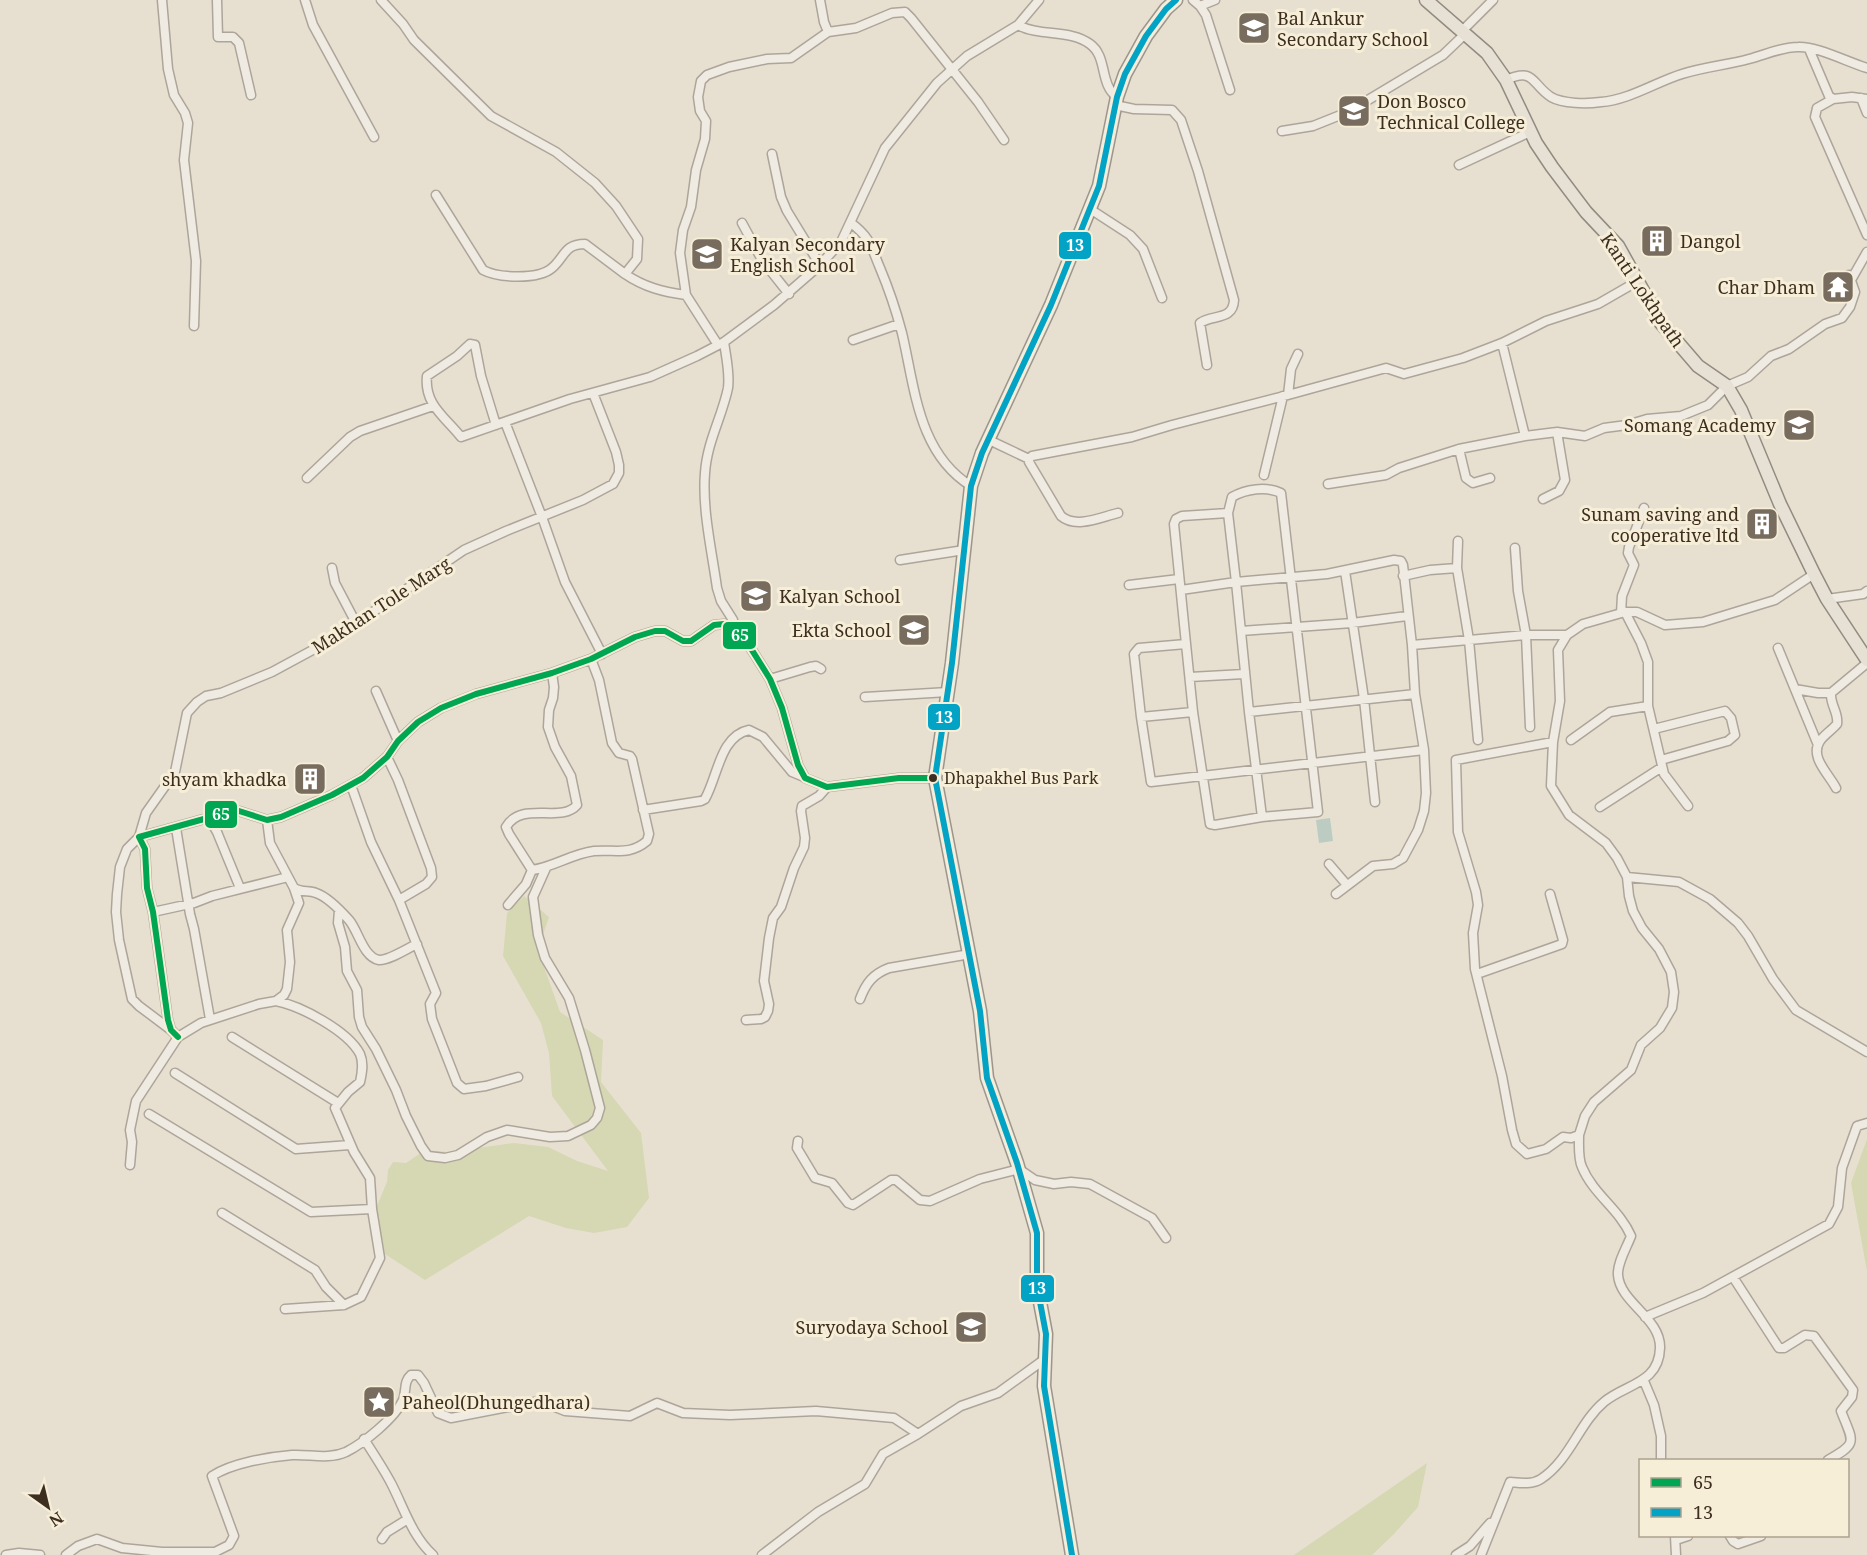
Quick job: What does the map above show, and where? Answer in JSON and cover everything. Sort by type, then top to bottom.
[{"type":"main road","points":[[1072,1555],[1044,1386],[1046,1334],[1037,1286],[1037,1233],[1019,1169],[987,1078],[980,1011],[935,778],[948,692],[971,486],[982,453],[1051,305],[1099,186],[1116,101],[1125,74],[1146,36],[1176,0]]},
{"type":"main road","name":"Kanti Lokhpath","points":[[1426,0],[1487,53],[1506,80],[1530,132],[1552,167],[1586,212],[1618,246],[1661,323],[1698,366],[1727,386],[1741,410],[1780,504],[1814,574],[1827,599],[1867,661]]},
{"type":"street","points":[[162,0],[168,69],[174,95],[188,123],[184,160],[196,261],[194,326]]},
{"type":"street","points":[[217,0],[217,33],[220,38],[233,37],[239,42],[251,95]]},
{"type":"street","points":[[305,0],[313,26],[374,137]]},
{"type":"street","points":[[381,0],[414,39],[491,116],[556,152],[595,183],[616,206],[638,238],[637,259],[625,274]]},
{"type":"street","points":[[820,0],[828,32]]},
{"type":"street","points":[[603,654],[583,620],[565,582],[542,517],[500,423],[481,376],[475,345],[470,344],[457,356],[427,376],[428,397],[433,406],[461,437],[500,423],[594,393],[650,377],[721,343],[789,294],[820,265],[841,242],[885,148],[937,83],[967,56],[1018,25],[1039,0]]},
{"type":"street","points":[[1215,0],[1197,3],[1206,15],[1230,90]]},
{"type":"street","points":[[1282,131],[1313,126],[1348,112],[1443,55],[1493,0]]},
{"type":"street","points":[[731,628],[733,620],[721,601],[717,588],[705,490],[705,473],[711,436],[728,386],[729,374],[721,343],[686,295],[680,253],[683,230],[691,207],[696,170],[705,139],[706,121],[700,111],[698,97],[701,81],[707,75],[729,67],[767,59],[791,58],[828,32],[856,28],[892,13],[905,12],[978,102],[1005,140]]},
{"type":"street","points":[[1018,25],[1025,29],[1052,32],[1090,44],[1100,56],[1109,90],[1116,101],[1134,110],[1172,110],[1181,120],[1198,171],[1234,300],[1233,308],[1228,314],[1203,320],[1200,323],[1207,365]]},
{"type":"street","points":[[1506,80],[1517,75],[1526,75],[1532,77],[1552,97],[1570,102],[1602,102],[1682,74],[1800,46],[1867,68]]},
{"type":"street","points":[[1809,49],[1829,96],[1833,99]]},
{"type":"street","points":[[1867,113],[1864,99],[1852,97],[1833,99],[1817,108],[1815,117],[1867,235]]},
{"type":"street","points":[[1459,165],[1530,132]]},
{"type":"street","points":[[771,154],[787,211],[820,265]]},
{"type":"street","points":[[436,195],[483,270],[492,275],[522,277],[545,273],[571,246],[585,244],[638,282],[667,293],[686,295]]},
{"type":"street","points":[[1090,209],[1130,235],[1143,249],[1162,298]]},
{"type":"street","points":[[742,223],[762,260],[789,294]]},
{"type":"street","points":[[851,223],[870,241],[899,324],[914,393],[931,443],[945,465],[971,486]]},
{"type":"street","points":[[1328,484],[1386,475],[1399,468],[1459,449],[1557,432],[1585,436],[1604,428],[1647,419],[1681,416],[1708,405],[1727,386],[1748,377],[1772,356],[1789,349],[1825,324],[1842,318],[1850,307],[1855,292],[1850,277],[1867,252]]},
{"type":"street","points":[[1029,459],[1032,456],[1132,437],[1386,368],[1404,374],[1425,369],[1502,344],[1546,321],[1598,304],[1638,281]]},
{"type":"street","points":[[853,340],[899,324]]},
{"type":"street","points":[[1502,344],[1525,436]]},
{"type":"street","points":[[1264,475],[1286,396],[1291,369],[1298,354]]},
{"type":"street","name":"Makhan Tole Marg","points":[[178,1037],[132,999],[119,940],[116,912],[120,867],[127,849],[139,837],[146,813],[175,772],[187,714],[197,702],[212,693],[221,693],[272,672],[333,639],[464,550],[602,491],[613,484],[617,478],[619,465],[594,393]]},
{"type":"street","points":[[307,478],[350,437],[360,431],[433,406]]},
{"type":"street","points":[[1543,499],[1559,491],[1564,480],[1557,432]]},
{"type":"street","points":[[989,440],[1029,459],[1061,516],[1067,521],[1075,523],[1118,513]]},
{"type":"street","points":[[1459,449],[1466,478],[1469,481],[1473,483],[1490,478]]},
{"type":"street","points":[[1228,513],[1182,516],[1176,519],[1174,524],[1193,712],[1210,824],[1318,812],[1281,493],[1275,490],[1257,489],[1237,494],[1232,497],[1228,513],[1244,674],[1262,817]]},
{"type":"street","points":[[1644,508],[1629,547],[1628,553],[1634,566],[1622,597],[1623,612],[1641,643],[1648,662],[1648,706],[1664,774],[1688,806]]},
{"type":"street","points":[[1458,541],[1457,568],[1469,640],[1478,740]]},
{"type":"street","points":[[1515,548],[1518,591],[1526,635],[1530,727]]},
{"type":"street","points":[[900,560],[964,550]]},
{"type":"street","points":[[1181,590],[1345,571],[1394,560],[1401,561],[1407,616],[1413,645],[1415,694],[1424,750],[1426,793],[1424,811],[1409,847],[1397,863],[1373,866],[1336,894]]},
{"type":"street","points":[[332,568],[335,583],[356,623]]},
{"type":"street","points":[[1403,576],[1430,570],[1457,568]]},
{"type":"street","points":[[1345,571],[1364,699],[1375,802]]},
{"type":"street","points":[[1481,1555],[1510,1482],[1527,1483],[1542,1478],[1558,1464],[1587,1422],[1605,1401],[1644,1381],[1656,1364],[1660,1349],[1659,1337],[1621,1287],[1617,1273],[1631,1236],[1625,1222],[1600,1194],[1581,1166],[1579,1135],[1594,1102],[1630,1070],[1641,1045],[1660,1028],[1672,1008],[1674,992],[1671,972],[1633,910],[1627,877],[1606,843],[1569,815],[1551,786],[1553,742],[1560,701],[1558,650],[1567,634],[1583,624],[1623,612],[1643,615],[1665,625],[1703,622],[1775,600],[1814,574]]},
{"type":"street","points":[[1129,585],[1179,579]]},
{"type":"street","points":[[1827,599],[1863,594],[1867,591]]},
{"type":"street","points":[[1241,631],[1352,623],[1407,616]]},
{"type":"street","points":[[171,1030],[153,912],[147,888],[145,849],[139,837],[239,811],[267,820],[302,809],[363,778],[387,757],[398,741],[418,722],[441,708],[476,694],[552,674],[603,654],[635,637],[655,631],[665,631],[683,641],[691,641],[714,625],[724,624],[745,639],[770,680],[782,708],[798,765],[805,778]]},
{"type":"street","points":[[1413,645],[1526,635],[1567,634]]},
{"type":"street","points":[[1186,644],[1139,648],[1135,651],[1141,717],[1151,782],[1424,750]]},
{"type":"street","points":[[1778,648],[1818,745]]},
{"type":"street","points":[[532,870],[546,868],[569,856],[595,851],[632,850],[647,841],[649,834],[632,759],[630,756],[619,753],[612,743],[599,680],[591,659]]},
{"type":"street","points":[[1836,788],[1817,759],[1815,749],[1821,739],[1837,724],[1838,717],[1831,701],[1832,693],[1867,661]]},
{"type":"street","points":[[770,680],[810,667],[816,666],[821,669]]},
{"type":"street","points":[[532,870],[509,834],[506,827],[509,822],[514,817],[524,814],[566,811],[578,805],[571,776],[555,747],[548,728],[554,687],[552,674]]},
{"type":"street","points":[[1190,677],[1244,674]]},
{"type":"street","points":[[1795,689],[1832,693]]},
{"type":"street","points":[[376,691],[398,741]]},
{"type":"street","points":[[865,697],[948,692]]},
{"type":"street","points":[[1249,712],[1415,694]]},
{"type":"street","points":[[1571,740],[1610,712],[1648,706]]},
{"type":"street","points":[[1599,807],[1662,764],[1728,741],[1735,735],[1731,718],[1725,711],[1654,729]]},
{"type":"street","points":[[1141,717],[1193,712]]},
{"type":"street","points":[[643,810],[705,799],[717,768],[734,736],[749,730],[763,737],[792,771],[827,787],[899,778],[935,778]]},
{"type":"street","points":[[1553,742],[1456,760],[1458,832],[1478,905],[1473,933],[1477,974],[1516,1144],[1527,1154],[1546,1149],[1563,1137],[1571,1138],[1579,1135]]},
{"type":"street","points":[[387,757],[398,780],[431,868],[432,877],[426,884],[399,900]]},
{"type":"street","points":[[351,785],[371,842],[399,900],[436,993],[430,1004],[432,1019],[457,1083],[464,1089],[486,1086],[518,1077]]},
{"type":"street","points":[[746,1020],[761,1019],[768,1011],[769,1004],[764,981],[769,938],[774,918],[781,907],[794,868],[804,847],[802,806],[819,796],[827,787]]},
{"type":"street","points":[[208,818],[224,848],[240,888]]},
{"type":"street","points":[[267,820],[270,843],[294,888],[299,903],[287,930],[290,962],[287,989],[276,1001]]},
{"type":"street","points":[[176,828],[210,1020]]},
{"type":"street","points":[[1329,864],[1347,885]]},
{"type":"street","points":[[339,910],[338,923],[345,947],[347,971],[357,990],[362,1027],[381,1059],[406,1116],[428,1156],[445,1158],[458,1155],[487,1137],[507,1130],[550,1137],[568,1136],[591,1125],[597,1118],[600,1108],[569,998],[545,958],[538,935],[533,897],[546,868]]},
{"type":"street","points":[[508,906],[521,892],[532,870]]},
{"type":"street","points":[[153,912],[288,877]]},
{"type":"street","points":[[1627,877],[1679,882],[1710,899],[1738,923],[1773,979],[1796,1010],[1867,1052]]},
{"type":"street","points":[[294,888],[299,891],[314,891],[339,910],[356,930],[368,954],[376,959],[384,960],[417,944]]},
{"type":"street","points":[[1477,974],[1562,944],[1563,940],[1550,894]]},
{"type":"street","points":[[860,999],[870,979],[876,973],[889,968],[970,954]]},
{"type":"street","points":[[130,1165],[132,1142],[130,1130],[136,1101],[178,1037],[201,1023],[259,1004],[276,1001],[308,1012],[346,1036],[360,1054],[363,1068],[360,1082],[338,1102],[335,1108],[350,1145],[370,1178],[372,1209],[380,1258],[361,1297],[344,1305],[285,1309]]},
{"type":"street","points":[[232,1037],[338,1102]]},
{"type":"street","points":[[175,1073],[296,1149],[350,1145]]},
{"type":"street","points":[[149,1114],[311,1212],[372,1209]]},
{"type":"street","points":[[1645,1317],[1703,1293],[1829,1224],[1838,1207],[1842,1168],[1857,1125],[1867,1123]]},
{"type":"street","points":[[798,1141],[797,1148],[815,1178],[832,1183],[848,1203],[853,1205],[891,1180],[896,1180],[920,1200],[930,1201],[980,1179],[1019,1169],[1035,1180],[1054,1184],[1071,1182],[1090,1184],[1152,1218],[1166,1238]]},
{"type":"street","points":[[222,1213],[315,1270],[326,1287],[344,1305]]},
{"type":"street","points":[[1733,1277],[1779,1348],[1784,1348],[1805,1335],[1814,1336],[1853,1390],[1852,1397],[1841,1411],[1852,1439],[1851,1445],[1831,1459]]},
{"type":"street","points":[[762,1555],[818,1512],[865,1484],[883,1455],[961,1406],[998,1394],[1045,1359]]},
{"type":"street","points":[[66,1555],[78,1546],[97,1539],[122,1548],[215,1554],[230,1545],[234,1536],[212,1476],[240,1464],[292,1455],[332,1456],[347,1452],[384,1424],[403,1400],[406,1379],[411,1375],[418,1375],[424,1383],[438,1413],[451,1418],[540,1401],[565,1411],[630,1416],[657,1403],[683,1413],[740,1415],[816,1411],[894,1418],[918,1434]]},
{"type":"street","points":[[1644,1381],[1654,1405],[1661,1436],[1661,1459]]},
{"type":"street","points":[[364,1439],[424,1546],[433,1555]]},
{"type":"street","points":[[1456,1555],[1470,1546],[1496,1516]]},
{"type":"street","points":[[382,1539],[387,1532],[408,1519]]},
{"type":"street","points":[[1731,1537],[1738,1544],[1758,1537]]},
{"type":"street","points":[[1675,1538],[1676,1555]]},
{"type":"street","points":[[6,1555],[19,1553],[40,1555]]},
{"type":"green space","points":[[524,896],[549,917],[538,950],[560,1012],[603,1040],[601,1082],[641,1133],[649,1198],[627,1227],[594,1233],[566,1228],[529,1216],[425,1280],[385,1254],[376,1208],[387,1182],[388,1170],[393,1162],[406,1163],[425,1150],[449,1152],[514,1143],[548,1147],[577,1161],[608,1171],[552,1096],[549,1053],[541,1023],[503,956],[507,913]]},
{"type":"green space","points":[[1867,1139],[1867,1271],[1851,1183]]},
{"type":"green space","points":[[1427,1463],[1418,1507],[1372,1555],[1294,1555]]},
{"type":"shaded area","points":[[1330,818],[1333,841],[1319,843],[1316,820]]},
{"type":"transit line","name":"13","points":[[1072,1555],[1044,1386],[1046,1334],[1037,1286],[1037,1233],[1017,1163],[987,1078],[980,1011],[935,778],[952,663],[971,486],[982,453],[1051,305],[1099,186],[1117,97],[1125,74],[1146,36],[1166,9],[1176,0]]},
{"type":"transit line","name":"65","points":[[178,1037],[171,1030],[168,1020],[153,912],[147,888],[145,849],[139,837],[239,811],[267,820],[281,817],[332,795],[363,778],[387,757],[398,741],[418,722],[441,708],[476,694],[552,673],[591,659],[635,637],[655,631],[665,631],[683,641],[691,641],[714,625],[724,624],[745,639],[770,679],[782,708],[798,765],[805,778],[827,787],[899,778],[935,778]]},
{"type":"place","name":"Bal Ankur Secondary School","points":[[1254,28]]},
{"type":"place","name":"Don Bosco Technical College","points":[[1354,111]]},
{"type":"place","name":"Dangol","points":[[1657,241]]},
{"type":"place","name":"Kalyan Secondary English School","points":[[707,254]]},
{"type":"place","name":"Char Dham","points":[[1838,287]]},
{"type":"place","name":"Somang Academy","points":[[1799,425]]},
{"type":"place","name":"Sunam saving and cooperative ltd","points":[[1762,524]]},
{"type":"place","name":"Kalyan School","points":[[756,596]]},
{"type":"place","name":"Ekta School","points":[[914,630]]},
{"type":"place","name":"Dhapakhel Bus Park","points":[[933,778]]},
{"type":"place","name":"shyam khadka","points":[[310,779]]},
{"type":"place","name":"Suryodaya School","points":[[971,1327]]},
{"type":"place","name":"Paheol(Dhungedhara)","points":[[379,1402]]}]
